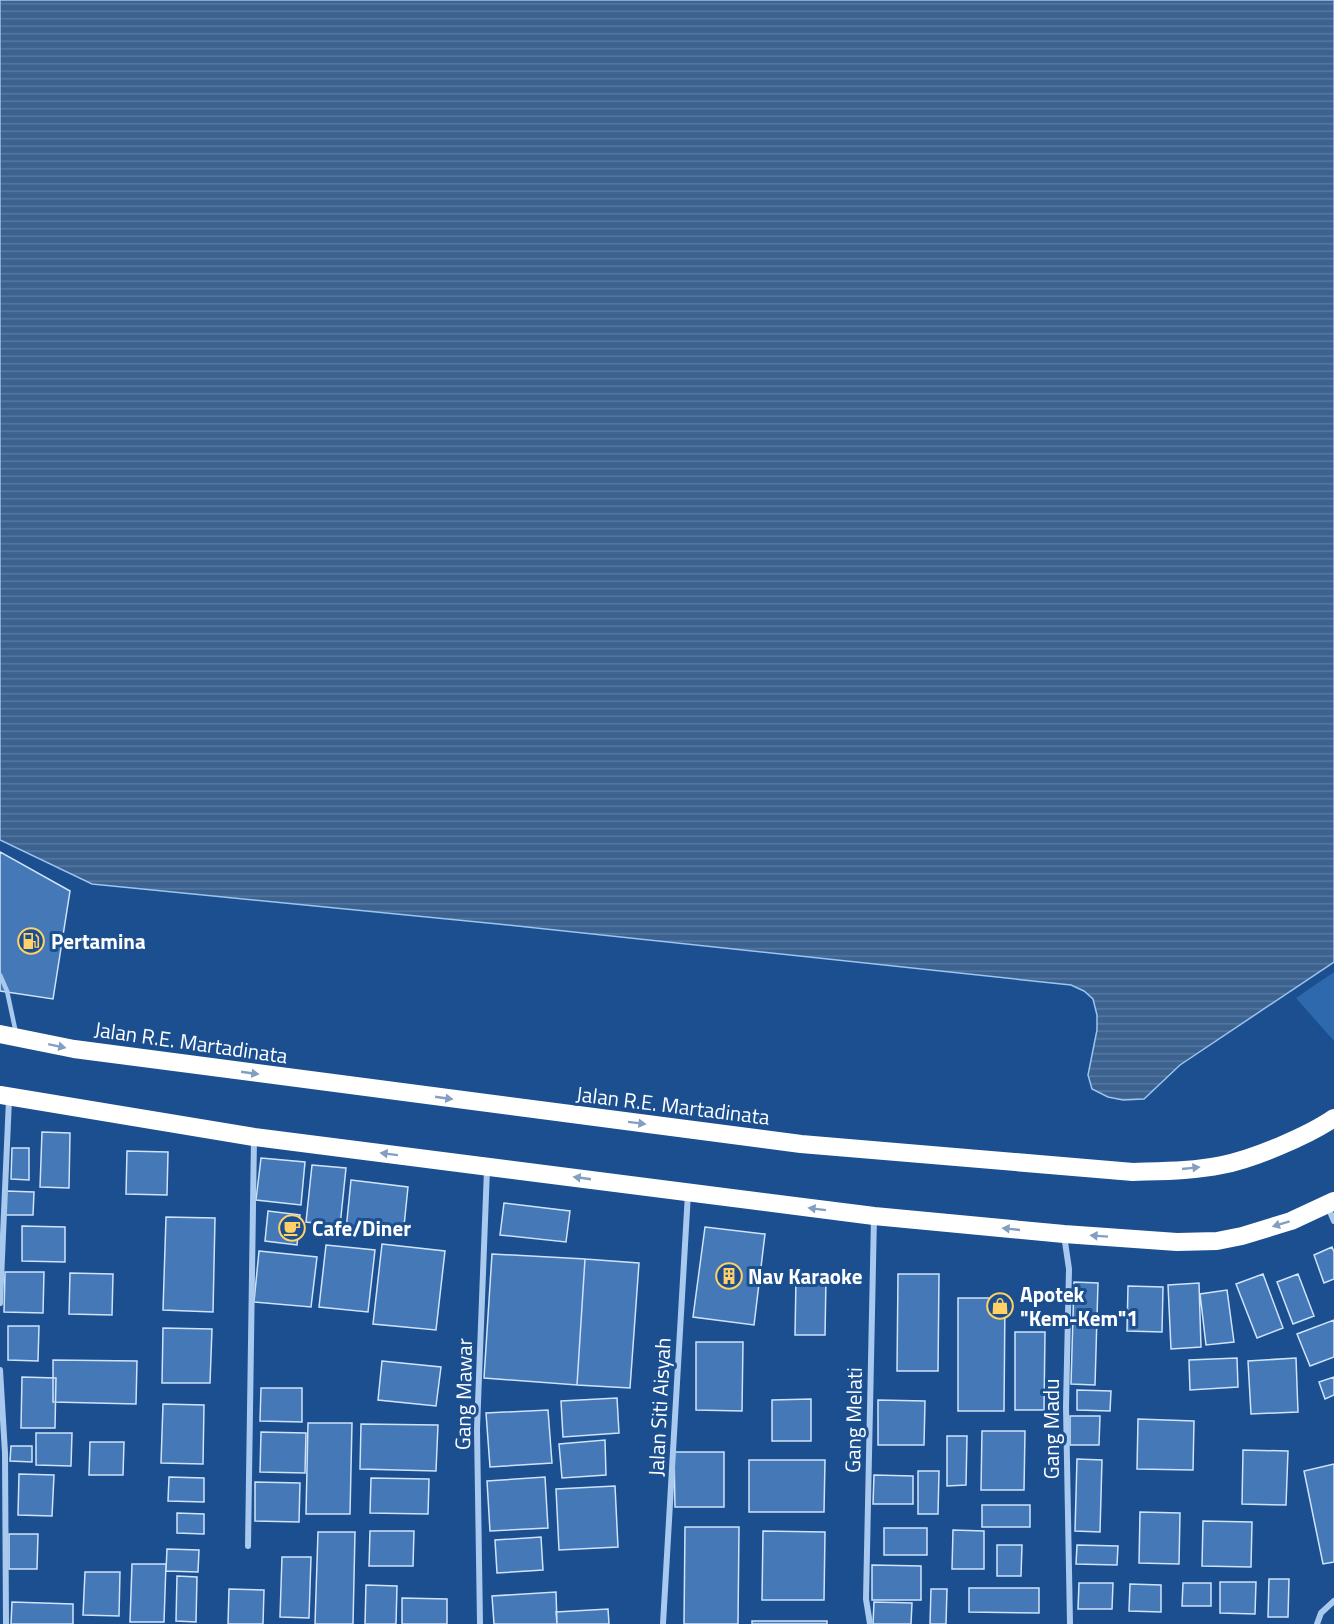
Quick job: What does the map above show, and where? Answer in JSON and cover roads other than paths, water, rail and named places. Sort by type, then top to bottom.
[{"type":"highway","name":"Jalan R.E. Martadinata","points":[[9,1036],[86,1051],[801,1144],[1133,1172],[1223,1165],[1277,1147],[1334,1118]]},
{"type":"highway","points":[[4,1096],[254,1137],[874,1216],[1067,1234],[1177,1242],[1217,1241],[1242,1236],[1332,1209]]},
{"type":"street","points":[[0,1303],[4,1096]]},
{"type":"street","points":[[248,1546],[254,1137]]},
{"type":"street","name":"Gang Mawar","points":[[480,1624],[477,1429],[487,1166]]},
{"type":"street","name":"Jalan Siti Aisyah","points":[[663,1624],[688,1192]]},
{"type":"street","name":"Gang Melati","points":[[870,1624],[866,1599],[874,1216]]},
{"type":"street","name":"Gang Madu","points":[[1067,1234],[1069,1269],[1066,1407],[1070,1624]]},
{"type":"street","points":[[0,1370],[5,1453],[6,1624]]},
{"type":"street","points":[[1317,1624],[1321,1613],[1334,1601]]},
{"type":"lane","points":[[0,975],[7,991],[9,1036]]},
{"type":"place","name":"Pertamina","points":[[31,941]]},
{"type":"place","name":"Cafe/Diner","points":[[292,1228]]},
{"type":"place","name":"Nav Karaoke","points":[[729,1276]]},
{"type":"place","name":"Apotek \"Kem-Kem\"1","points":[[1000,1306]]}]
